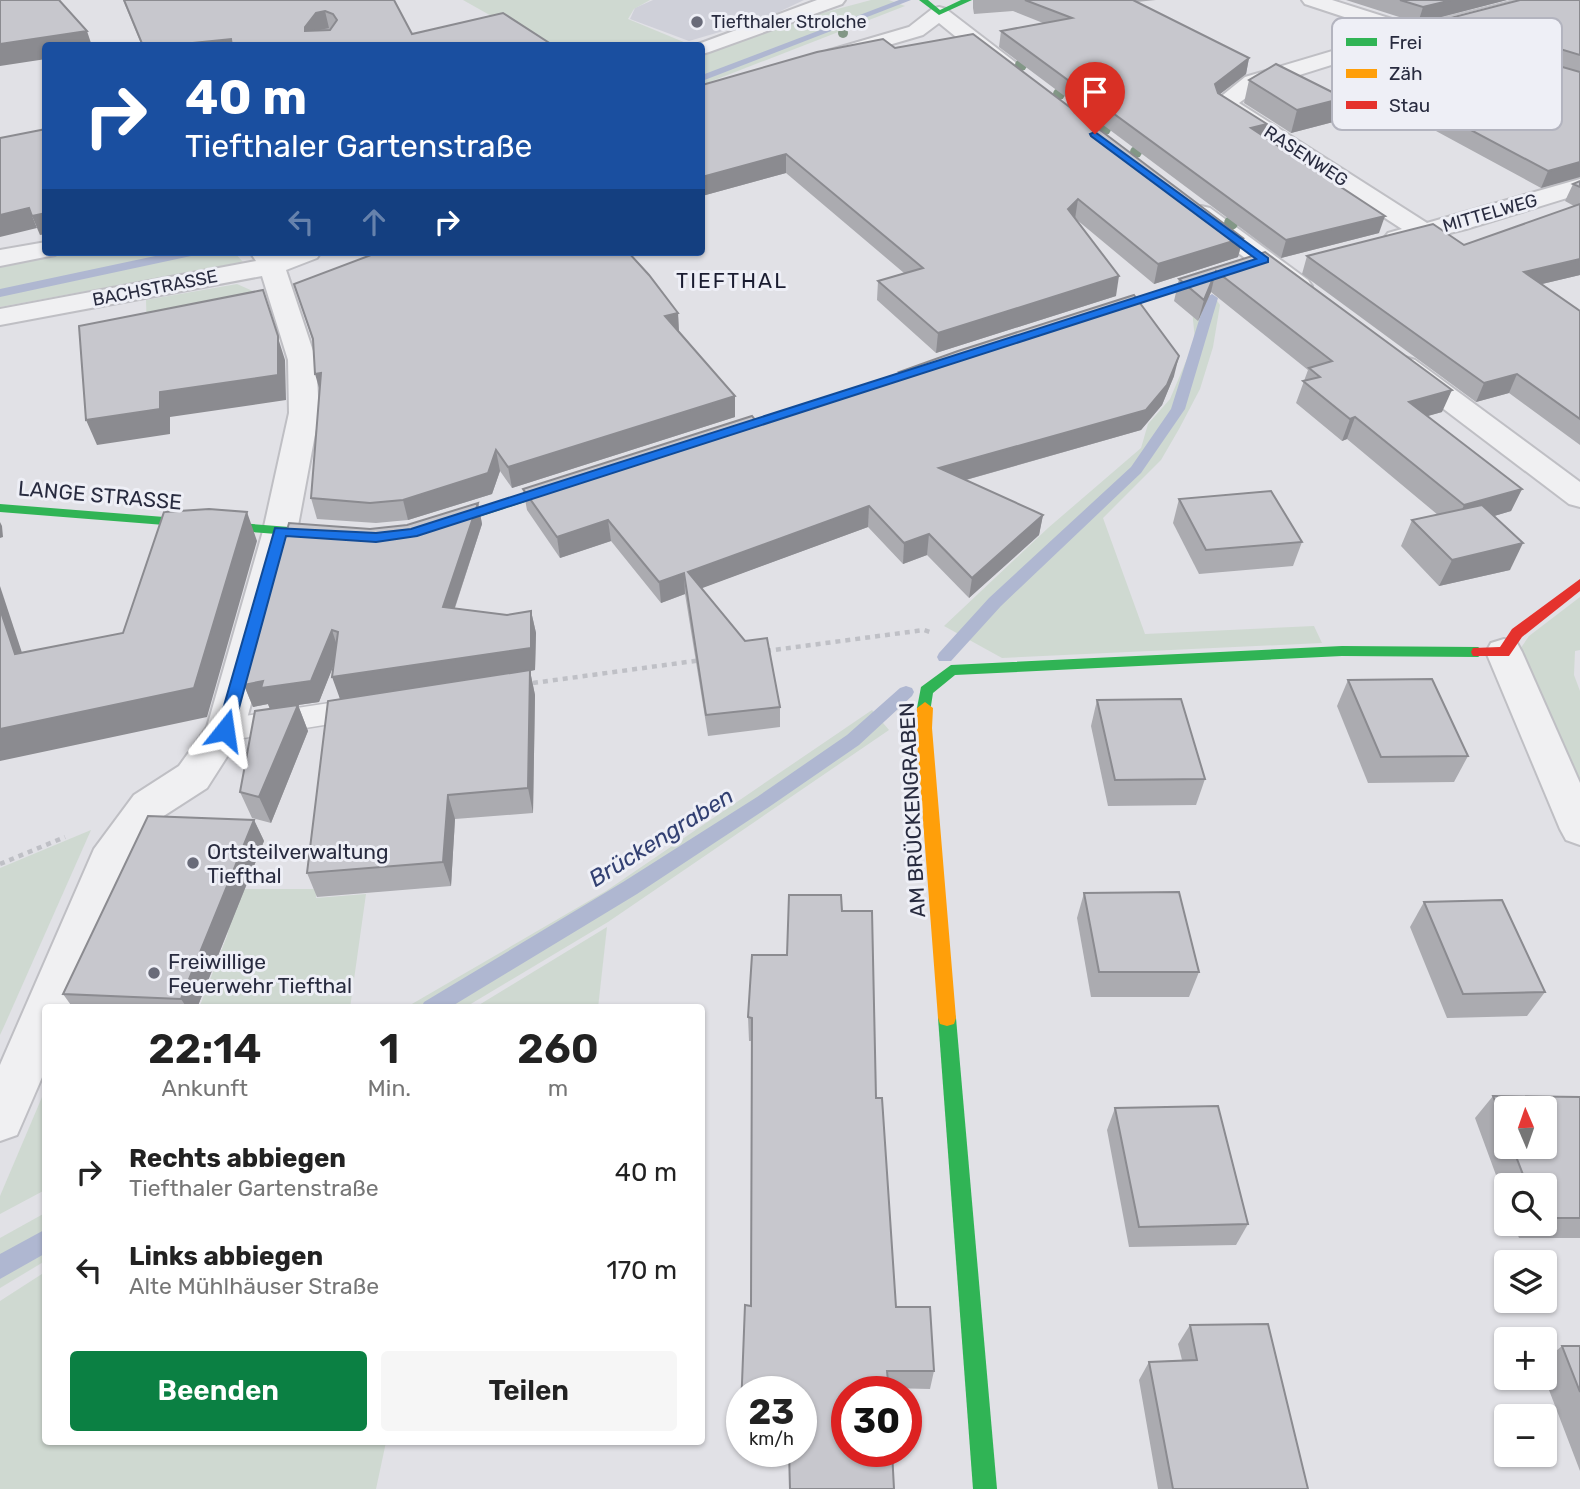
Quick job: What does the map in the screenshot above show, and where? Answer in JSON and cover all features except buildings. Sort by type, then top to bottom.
[{"type":"street","points":[[705,47],[835,0]]},
{"type":"street","points":[[929,5],[968,0]]},
{"type":"street","points":[[1312,0],[1367,18]]},
{"type":"street","name":"RASENWEG","points":[[1471,18],[1541,0]]},
{"type":"street","points":[[817,60],[916,31],[929,5]]},
{"type":"street","points":[[929,5],[1020,77]]},
{"type":"street","name":"RASENWEG","points":[[1332,58],[1253,82],[1224,103],[1422,231]]},
{"type":"street","name":"MITTELWEG","points":[[1370,245],[1457,224],[1580,186]]},
{"type":"street","points":[[1182,200],[1282,264],[1320,302]]},
{"type":"street","points":[[0,258],[42,251]]},
{"type":"street","points":[[49,1004],[115,849],[148,806],[193,776],[225,730],[280,531],[304,413],[302,360],[267,259]]},
{"type":"street","name":"BACHSTRASSE","points":[[0,317],[267,259]]},
{"type":"street","points":[[1065,324],[1282,264]]},
{"type":"street","points":[[1385,351],[1580,497]]},
{"type":"street","points":[[697,443],[960,358]]},
{"type":"street","points":[[412,533],[592,476]]},
{"type":"street","name":"LANGE STRASSE","points":[[0,508],[362,536]]},
{"type":"street","points":[[1580,584],[1517,633],[1504,652],[1580,829]]},
{"type":"street","name":"AM BRÜCKENGRABEN","points":[[985,1489],[924,728],[926,691],[951,670],[992,666],[1342,651],[1504,652]]},
{"type":"street","points":[[0,1119],[42,1019]]},
{"type":"lane","points":[[225,730],[399,703]]},
{"type":"path","points":[[762,652],[924,630],[933,633]]},
{"type":"path","points":[[533,682],[708,659]]},
{"type":"shaded area","points":[[463,0],[650,0],[634,9],[628,19],[684,42],[538,42]]},
{"type":"shaded area","name":"Tiefthaler Strolche","points":[[653,0],[804,0],[764,19],[689,41],[630,19],[635,8]]},
{"type":"shaded area","points":[[871,0],[889,0],[905,6],[705,84],[705,52],[800,19]]},
{"type":"shaded area","points":[[54,256],[238,256],[243,262],[0,307],[0,267]]},
{"type":"shaded area","points":[[237,284],[255,292],[147,334],[146,300]]},
{"type":"shaded area","points":[[1200,295],[1214,296],[1220,305],[1213,347],[1200,389],[1161,460],[1103,518],[1145,634],[1314,626],[1322,643],[1002,658],[944,626],[1048,528],[1141,448],[1148,424],[1170,399],[1195,340],[1191,299]]},
{"type":"shaded area","points":[[1580,597],[1580,650],[1575,651],[1574,675],[1580,691],[1580,801],[1516,655],[1529,636]]},
{"type":"shaded area","points":[[872,710],[889,730],[608,922],[471,1004],[412,1004],[606,891]]},
{"type":"shaded area","points":[[91,830],[6,1022],[0,1035],[0,868]]},
{"type":"shaded area","points":[[238,889],[317,889],[316,898],[366,894],[351,1004],[201,1004],[227,936]]},
{"type":"shaded area","points":[[607,927],[598,1004],[481,1004]]},
{"type":"shaded area","points":[[42,1097],[42,1192],[0,1214],[0,1196]]},
{"type":"shaded area","points":[[42,1215],[42,1263],[0,1288],[0,1238]]},
{"type":"shaded area","points":[[42,1274],[42,1445],[385,1445],[376,1489],[0,1489],[0,1301]]},
{"type":"waterway","points":[[705,77],[907,0]]},
{"type":"waterway","points":[[0,293],[172,256]]},
{"type":"waterway","name":"Brückengraben","points":[[945,657],[995,602],[1136,470],[1178,409],[1212,298]]},
{"type":"waterway","name":"Brückengraben","points":[[438,1004],[630,888],[763,802],[853,740],[906,692]]},
{"type":"waterway","name":"Brückengraben","points":[[0,1267],[42,1242]]},
{"type":"traffic: fast","points":[[923,0],[939,13],[968,0]]},
{"type":"traffic: fast","points":[[1087,317],[1226,273]]},
{"type":"traffic: fast","points":[[430,528],[573,482]]},
{"type":"traffic: fast","points":[[0,508],[340,535]]},
{"type":"traffic: fast","points":[[925,708],[926,691],[951,670],[1342,651],[1478,652]]},
{"type":"traffic: fast","points":[[947,1018],[985,1489]]},
{"type":"traffic: slow","points":[[925,708],[924,728],[947,1018]]},
{"type":"traffic: jam","points":[[707,439],[950,361]]},
{"type":"traffic: jam","points":[[1478,652],[1504,652],[1517,633],[1580,584]]},
{"type":"place","name":"Tiefthaler Strolche","points":[[697,22]]},
{"type":"place","name":"Ortsteilverwaltung Tiefthal","points":[[193,863]]},
{"type":"place","name":"Freiwillige Feuerwehr Tiefthal","points":[[154,973]]},
{"type":"district","name":"TIEFTHAL","points":[[732,280]]},
{"type":"route","points":[[225,730],[280,531],[376,537],[412,533],[1264,260],[1095,134]]}]
